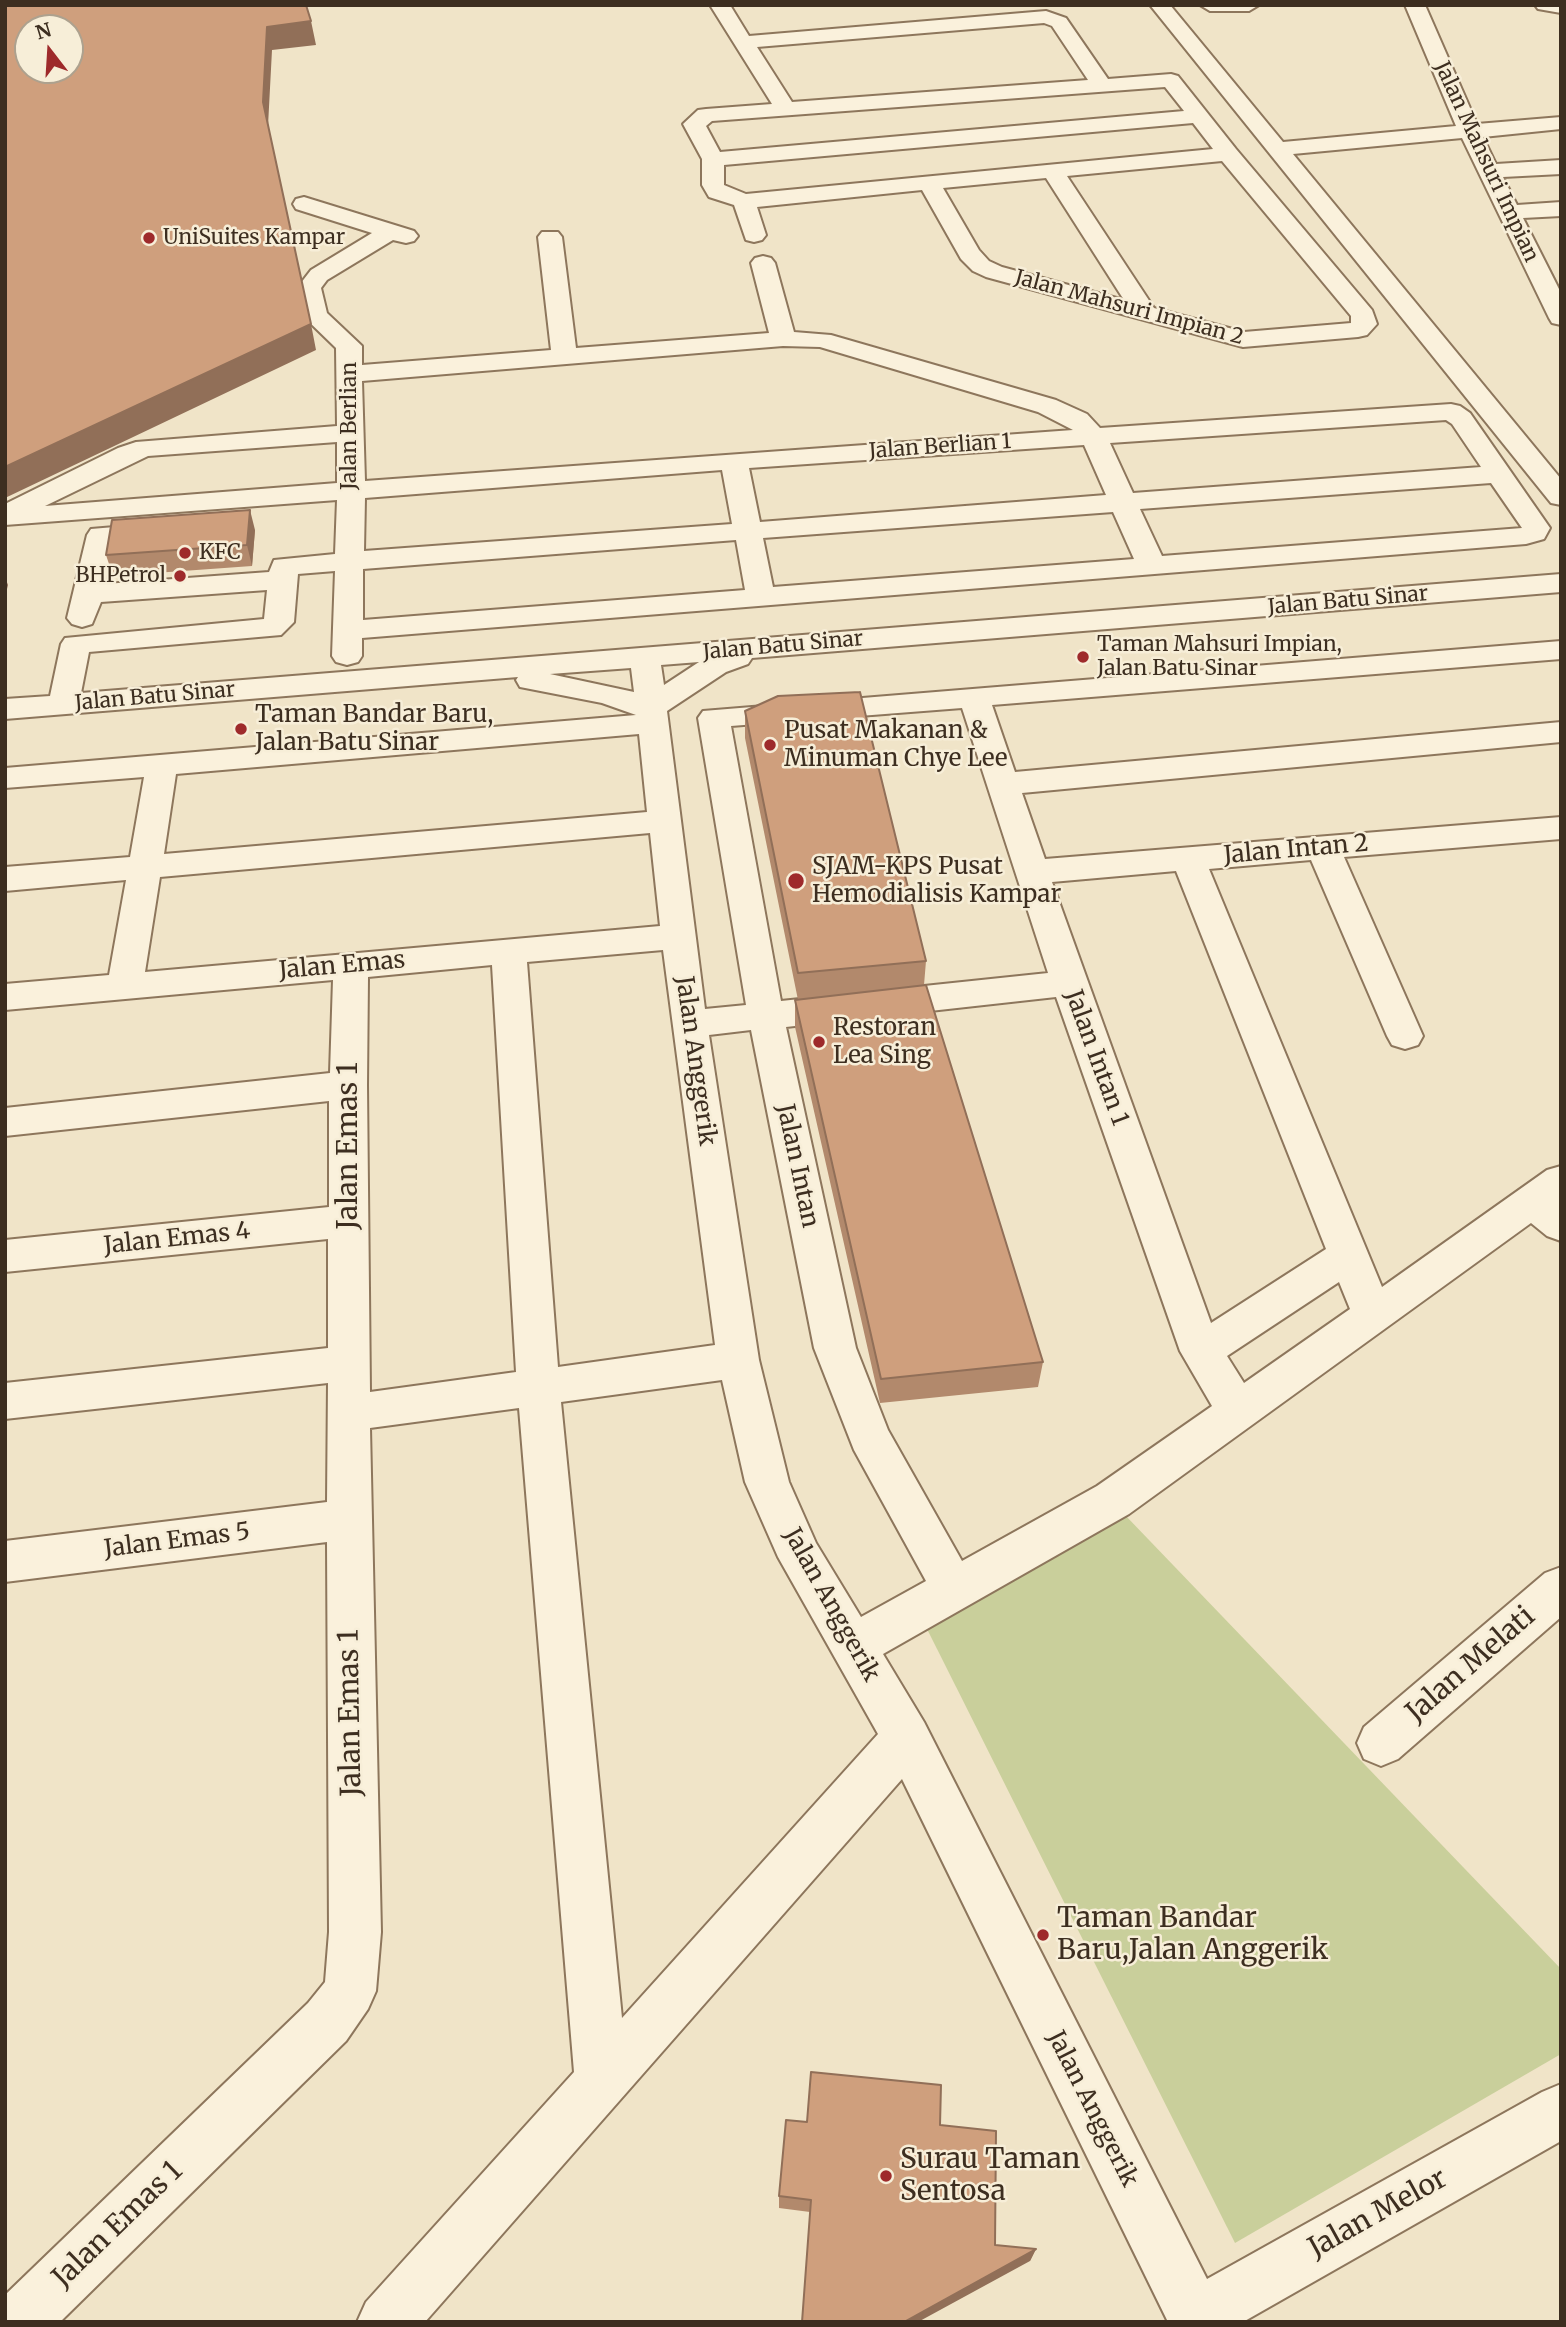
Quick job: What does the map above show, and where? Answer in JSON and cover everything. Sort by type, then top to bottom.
[{"type":"street","points":[[720,5],[786,109]]},
{"type":"street","points":[[1160,5],[1561,496]]},
{"type":"street","points":[[1210,5],[1249,5]]},
{"type":"street","name":"Jalan Mahsuri Impian","points":[[1415,5],[1469,131],[1532,264],[1560,313]]},
{"type":"street","points":[[1545,5],[1561,7]]},
{"type":"street","points":[[744,42],[1046,17],[1059,22],[1102,86]]},
{"type":"street","points":[[1217,77],[706,115],[694,124],[713,159],[713,185],[717,192],[744,201],[1228,154]]},
{"type":"street","points":[[1171,80],[1228,154]]},
{"type":"street","points":[[713,159],[1199,116]]},
{"type":"street","points":[[1275,149],[1561,123]]},
{"type":"street","name":"Jalan Mahsuri Impian 2","points":[[929,183],[968,254],[981,266],[994,272],[1243,340],[1358,330],[1365,324],[1363,315],[1228,154]]},
{"type":"street","points":[[1489,171],[1561,167]]},
{"type":"street","points":[[1052,171],[1144,312]]},
{"type":"street","points":[[744,201],[754,235]]},
{"type":"street","name":"Jalan Berlian","points":[[304,204],[402,234],[319,275],[309,288],[315,316],[349,346],[351,490],[347,681]]},
{"type":"street","points":[[1508,212],[1561,209]]},
{"type":"street","points":[[550,237],[564,357]]},
{"type":"street","points":[[1532,264],[1561,262]]},
{"type":"street","points":[[763,263],[783,339]]},
{"type":"street","points":[[350,374],[783,339],[822,340],[1047,406],[1078,420],[1094,437],[1152,567]]},
{"type":"street","name":"Jalan Berlian 1","points":[[5,516],[734,461],[1451,412],[1461,419],[1500,474]]},
{"type":"street","points":[[5,516],[74,469],[145,448],[349,433]]},
{"type":"street","points":[[734,461],[761,598]]},
{"type":"street","points":[[88,594],[287,573],[348,561],[1500,474],[1536,528],[1534,533],[1526,536],[346,630]]},
{"type":"street","points":[[62,705],[101,535],[225,527]]},
{"type":"street","points":[[76,644],[271,629],[279,622],[292,552],[264,554]]},
{"type":"street","name":"Jalan Batu Sinar","points":[[5,709],[1561,583]]},
{"type":"street","points":[[5,778],[652,715],[715,666],[772,647]]},
{"type":"street","points":[[974,697],[1561,650]]},
{"type":"street","name":"Jalan Anggerik","points":[[646,657],[690,1024],[738,1360],[768,1482],[800,1557],[907,1738],[1197,2319]]},
{"type":"street","points":[[477,671],[607,694],[652,715]]},
{"type":"street","name":"Jalan Intan","points":[[954,1589],[869,1437],[835,1348],[765,1016],[714,718],[974,697]]},
{"type":"street","name":"Jalan Intan 1","points":[[974,697],[1069,984],[1201,1351],[1238,1410]]},
{"type":"street","points":[[1003,783],[1561,732]]},
{"type":"street","points":[[125,986],[162,764]]},
{"type":"street","points":[[5,879],[665,821]]},
{"type":"street","name":"Jalan Intan 2","points":[[1032,872],[1561,828]]},
{"type":"street","points":[[1323,848],[1405,1036]]},
{"type":"street","points":[[1188,859],[1373,1315]]},
{"type":"street","name":"Jalan Emas","points":[[5,997],[679,936]]},
{"type":"street","points":[[509,951],[538,1387],[601,2078]]},
{"type":"street","name":"Jalan Emas 1","points":[[25,2319],[327,2022],[349,1991],[355,1932],[348,1413],[348,1085],[351,965]]},
{"type":"street","points":[[690,1024],[1069,984]]},
{"type":"street","points":[[5,1122],[348,1085]]},
{"type":"street","points":[[853,1646],[1113,1500],[1373,1315],[1551,1203]]},
{"type":"street","name":"Jalan Emas 4","points":[[5,1256],[348,1221]]},
{"type":"street","points":[[1201,1351],[1348,1255]]},
{"type":"street","points":[[348,1413],[738,1360]]},
{"type":"street","points":[[5,1401],[348,1363]]},
{"type":"street","name":"Jalan Emas 5","points":[[5,1562],[349,1519]]},
{"type":"street","name":"Jalan Melati","points":[[1381,1743],[1561,1588]]},
{"type":"street","points":[[386,2322],[907,1738]]},
{"type":"street","name":"Jalan Melor","points":[[1197,2319],[1561,2110]]},
{"type":"green space","points":[[1125,1515],[1561,1969],[1561,2054],[1235,2243],[927,1629]]},
{"type":"building","name":"UniSuites Kampar","points":[[5,5],[306,5],[311,21],[267,27],[263,102],[311,324],[5,467]]},
{"type":"building","points":[[250,510],[247,545],[106,555],[112,520]]},
{"type":"building","points":[[860,692],[926,961],[798,973],[745,711],[778,696]]},
{"type":"building","points":[[926,985],[1043,1362],[881,1379],[795,1000]]},
{"type":"building","name":"Surau Taman Sentosa","points":[[811,2072],[941,2085],[940,2125],[996,2131],[995,2245],[1036,2249],[904,2322],[802,2322],[811,2200],[779,2196],[786,2120],[807,2122]]},
{"type":"place","name":"UniSuites Kampar","points":[[149,238]]},
{"type":"place","name":"KFC","points":[[185,553]]},
{"type":"place","name":"BHPetrol","points":[[180,576]]},
{"type":"place","name":"Taman Mahsuri Impian, Jalan Batu Sinar","points":[[1083,657]]},
{"type":"place","name":"Taman Bandar Baru, Jalan Batu Sinar","points":[[241,729]]},
{"type":"place","name":"Pusat Makanan & Minuman Chye Lee","points":[[770,745]]},
{"type":"place","name":"SJAM-KPS Pusat Hemodialisis Kampar","points":[[796,881]]},
{"type":"place","name":"Restoran Lea Sing","points":[[819,1042]]},
{"type":"place","name":"Taman Bandar Baru,Jalan Anggerik","points":[[1043,1935]]},
{"type":"place","name":"Surau Taman Sentosa","points":[[886,2176]]}]
